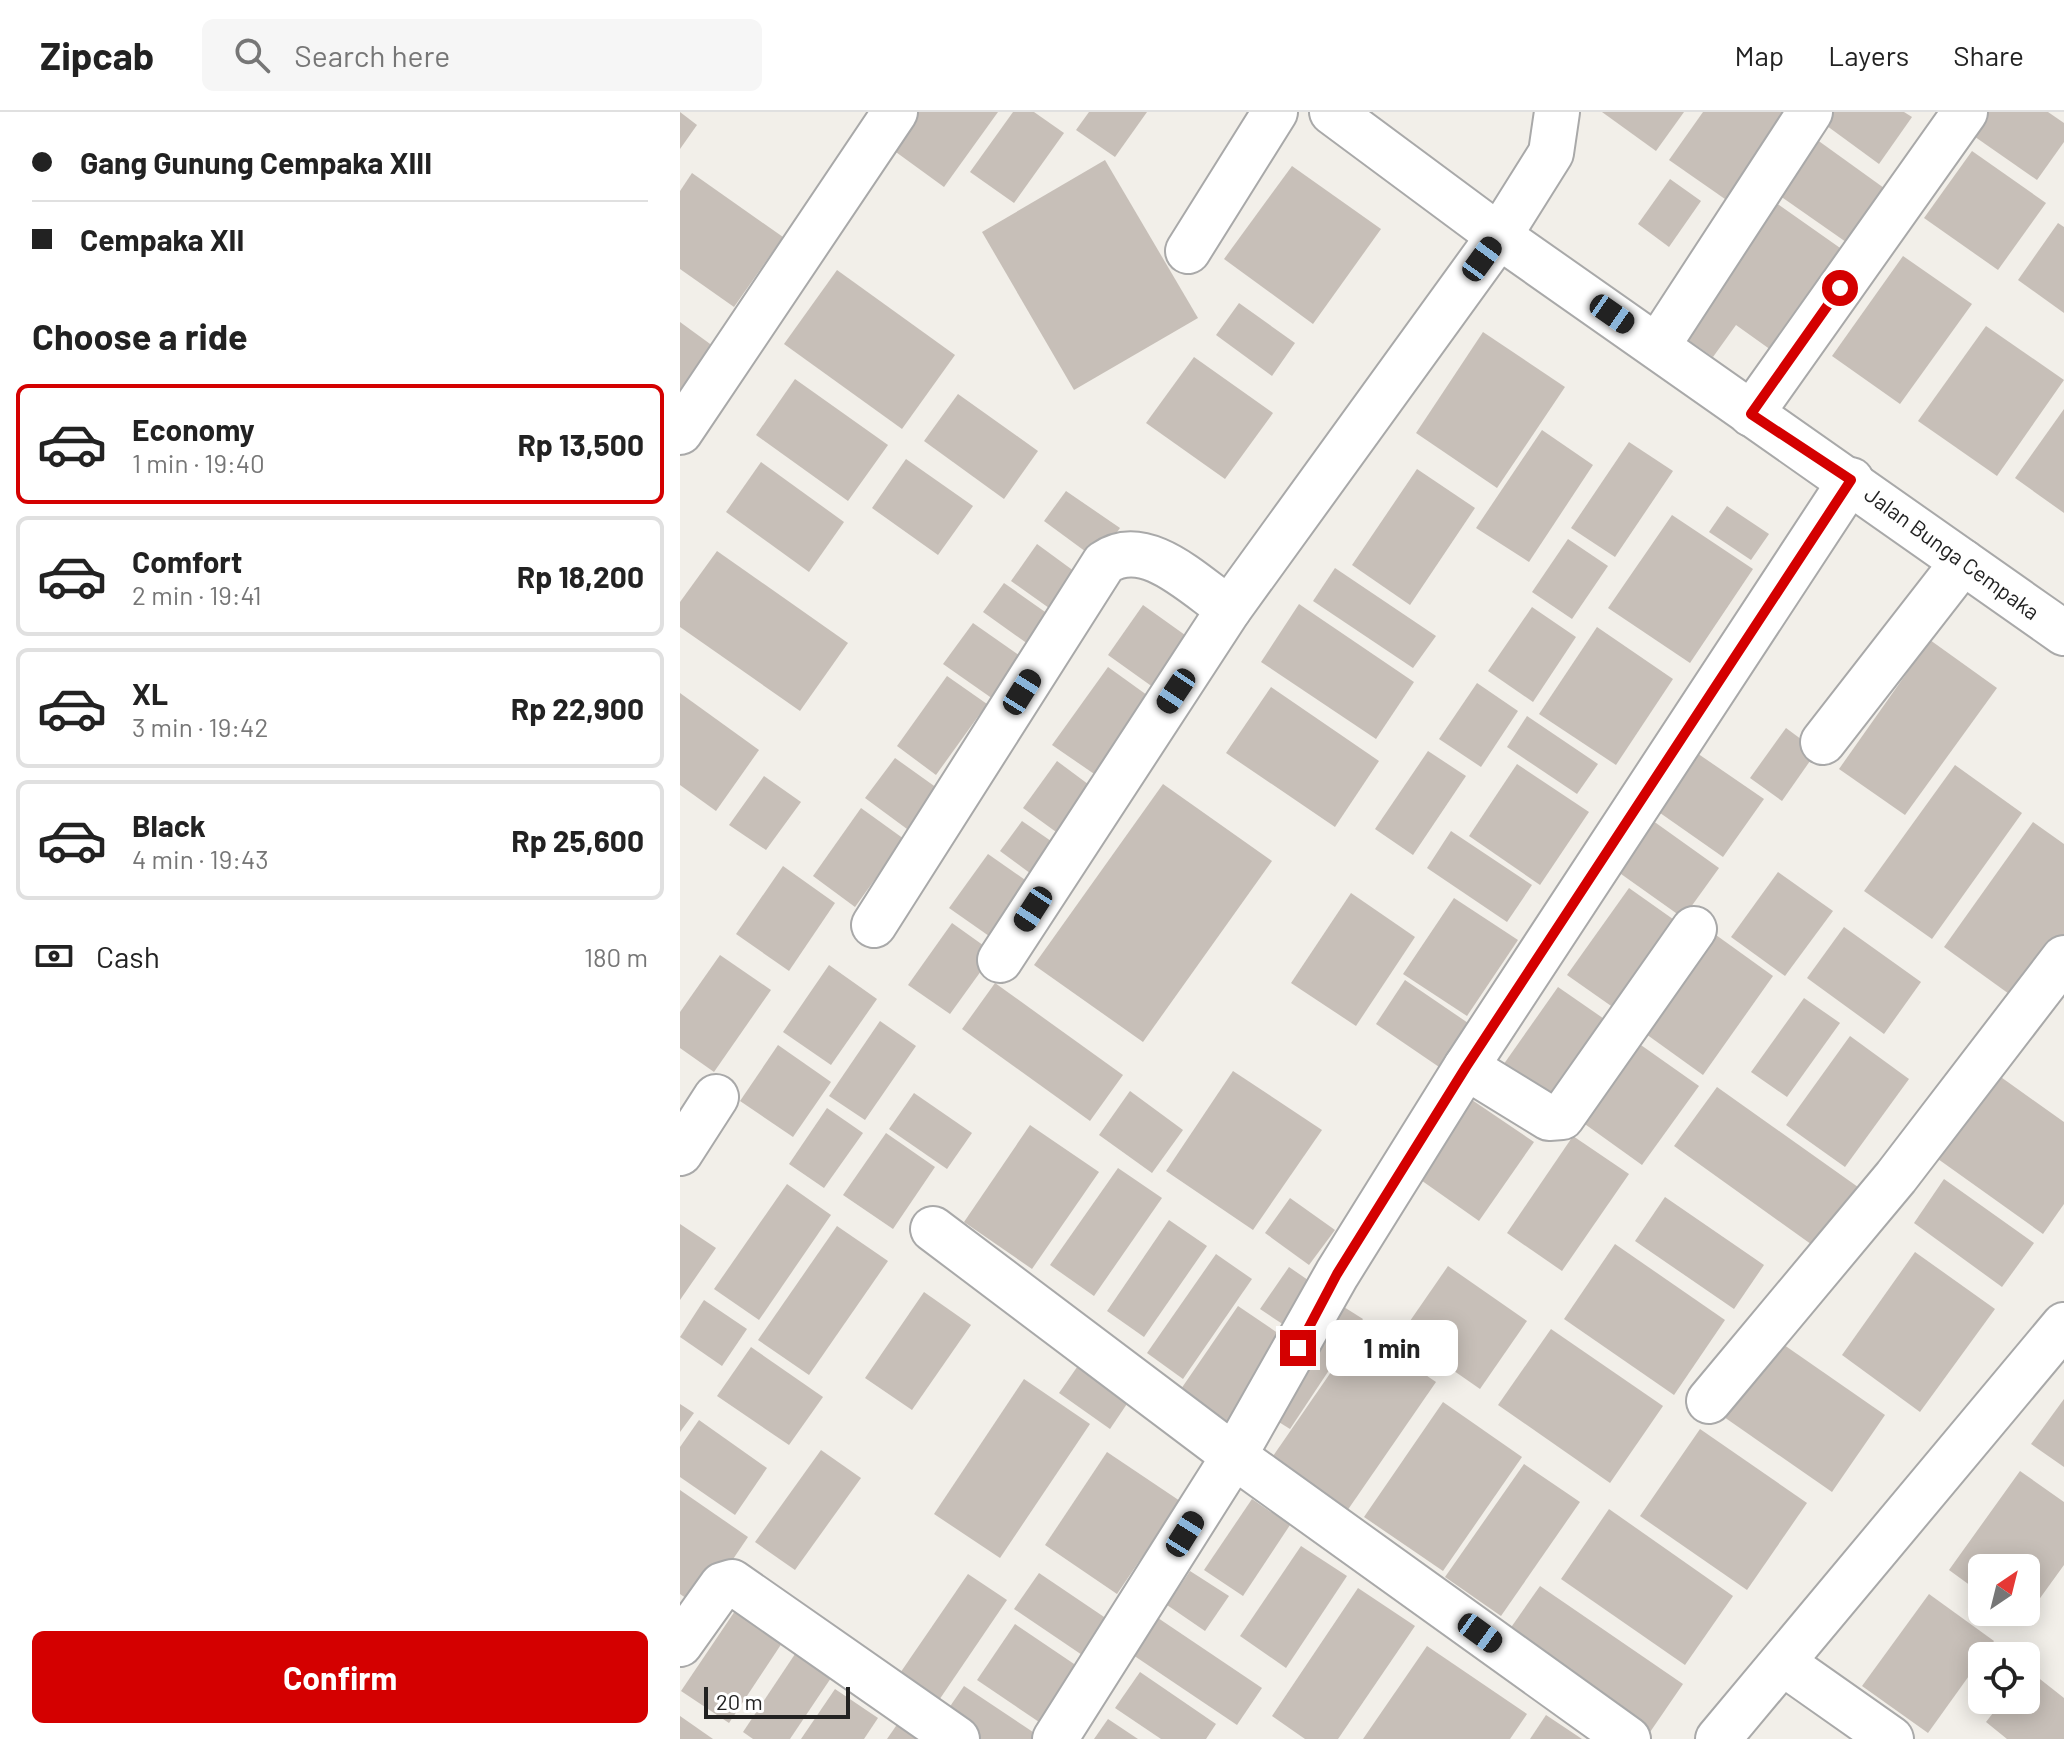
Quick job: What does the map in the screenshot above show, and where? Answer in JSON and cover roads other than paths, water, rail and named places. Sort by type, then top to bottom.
[{"type":"street","points":[[680,432],[895,112]]},
{"type":"street","points":[[1188,251],[1275,112]]},
{"type":"street","name":"Jalan Bunga Cempaka","points":[[1332,112],[1499,236],[1658,345],[1751,414],[1851,480],[1963,562],[2061,625]]},
{"type":"street","points":[[1000,960],[1229,609],[1499,236],[1551,153],[1557,112]]},
{"type":"street","points":[[1658,345],[1810,112]]},
{"type":"street","points":[[1751,414],[1965,112]]},
{"type":"street","points":[[1055,1739],[1234,1456],[1337,1274],[1466,1067],[1851,480]]},
{"type":"street","points":[[874,925],[1104,563],[1118,553],[1140,552],[1169,567],[1229,609]]},
{"type":"street","points":[[1823,742],[1963,562]]},
{"type":"street","points":[[1466,1067],[1549,1118],[1562,1117],[1694,929]]},
{"type":"street","points":[[1709,1401],[1896,1177],[2064,958]]},
{"type":"street","points":[[680,1153],[716,1097]]},
{"type":"street","points":[[933,1229],[1234,1456],[1628,1739]]},
{"type":"street","points":[[1718,1739],[2064,1325]]},
{"type":"street","points":[[680,1644],[722,1585],[732,1582],[957,1739]]},
{"type":"street","points":[[1783,1663],[1891,1739]]}]
